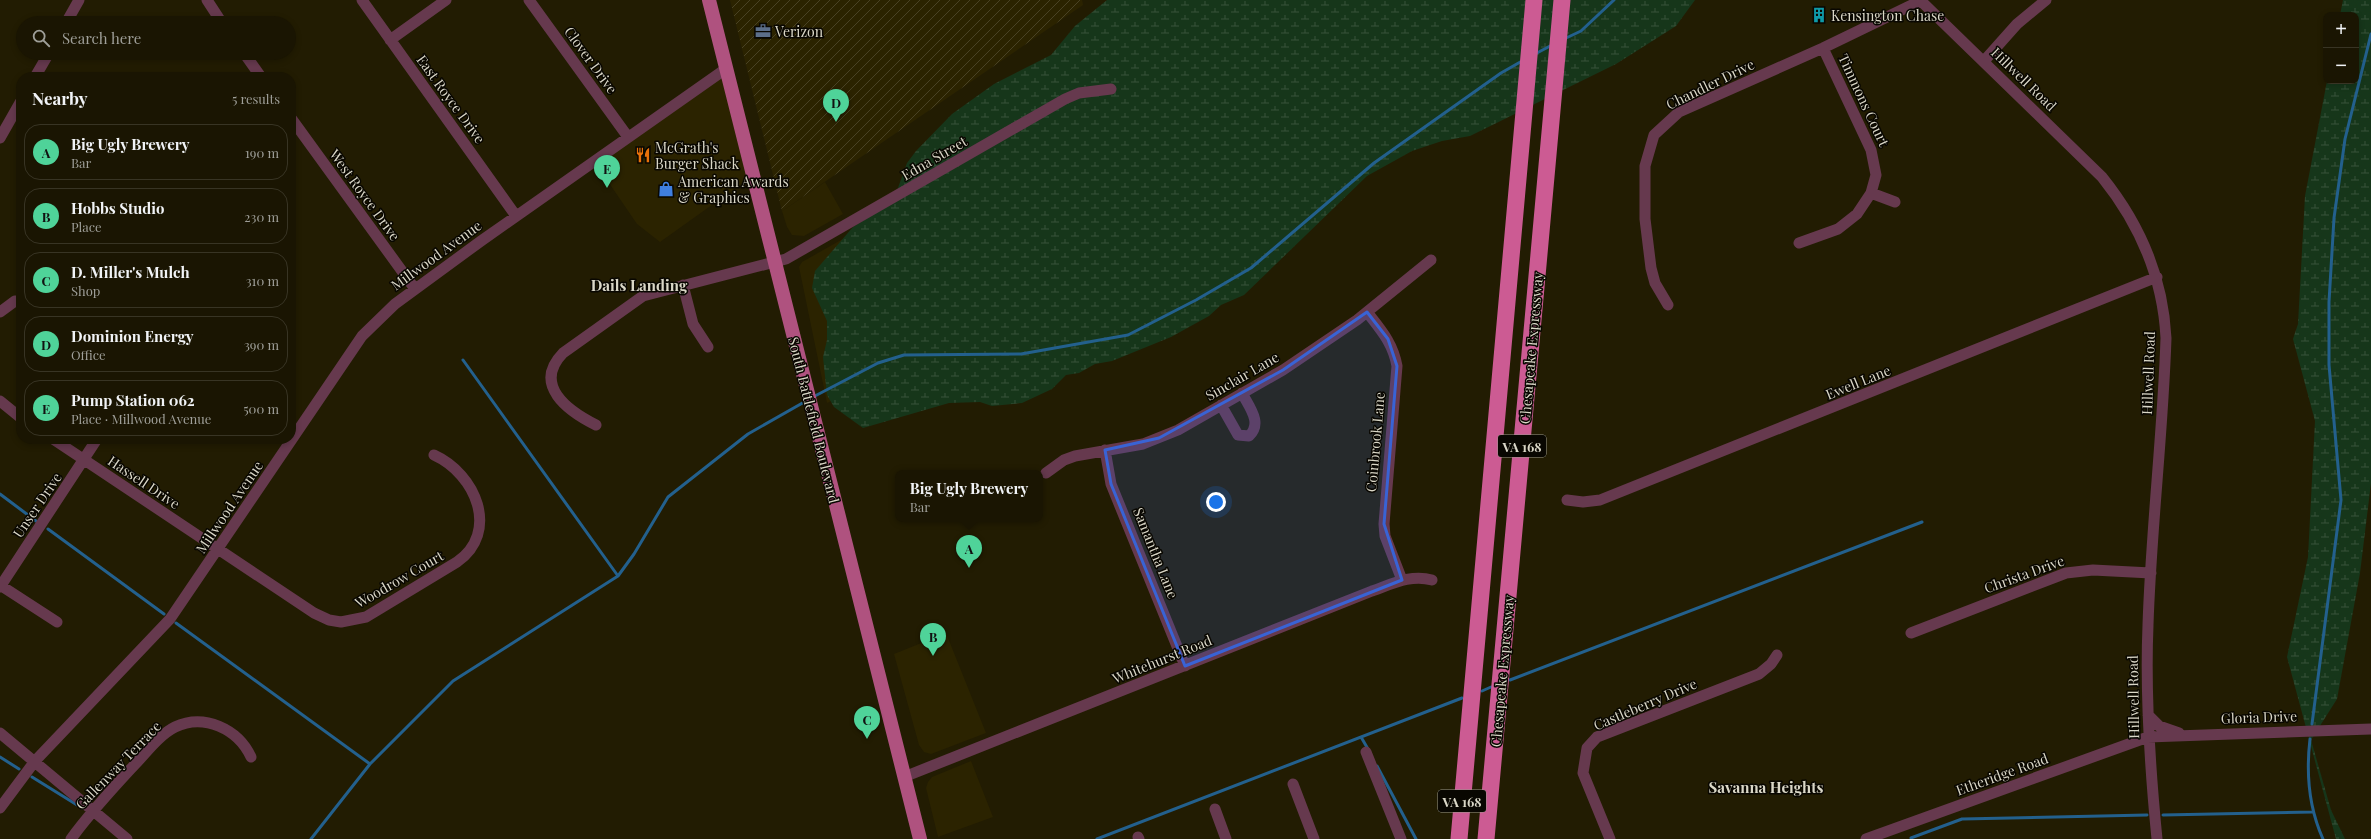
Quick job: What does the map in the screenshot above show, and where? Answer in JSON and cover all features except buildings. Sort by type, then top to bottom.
[{"type":"highway","name":"Chesapeake Expressway","points":[[1486,839],[1561,6]]},
{"type":"highway","name":"Chesapeake Expressway","points":[[1459,839],[1534,8]]},
{"type":"main road","name":"South Battlefield Boulevard","points":[[709,0],[920,839]]},
{"type":"street","points":[[70,16],[79,0]]},
{"type":"street","points":[[207,0],[217,16]]},
{"type":"street","name":"East Royce Drive","points":[[362,0],[516,216]]},
{"type":"street","points":[[390,40],[446,0]]},
{"type":"street","name":"Clover Drive","points":[[529,0],[628,137]]},
{"type":"street","name":"Hillwell Road","points":[[1920,0],[2089,163],[2106,183],[2135,227],[2157,278],[2165,316],[2166,338],[2148,625],[2148,737],[2157,839]]},
{"type":"street","name":"Chandler Drive","points":[[1668,305],[1655,283],[1651,268],[1645,219],[1645,166],[1654,135],[1679,112],[1823,48],[1920,0]]},
{"type":"street","points":[[1984,61],[2017,24],[2046,0]]},
{"type":"street","name":"Timmons Court","points":[[1798,243],[1838,229],[1848,222],[1864,206],[1871,193],[1876,175],[1871,150],[1823,48]]},
{"type":"street","points":[[38,72],[45,60]]},
{"type":"street","points":[[249,60],[257,72]]},
{"type":"street","name":"Millwood Avenue","points":[[296,433],[354,346],[386,311],[516,216],[726,68]]},
{"type":"street","name":"Edna Street","points":[[596,425],[572,411],[555,392],[551,374],[557,359],[643,296],[786,259],[1065,99],[1079,93],[1111,89]]},
{"type":"street","points":[[0,138],[16,110]]},
{"type":"street","name":"West Royce Drive","points":[[296,125],[415,289]]},
{"type":"street","points":[[1871,193],[1895,202]]},
{"type":"street","name":"Sinclair Lane","points":[[1046,473],[1064,460],[1105,450],[1143,444],[1178,430],[1283,370],[1367,312],[1431,260]]},
{"type":"street","name":"Ewell Lane","points":[[1567,500],[1583,502],[1600,500],[2157,278]]},
{"type":"street","points":[[682,285],[693,324],[708,347]]},
{"type":"street","points":[[0,312],[15,301]]},
{"type":"street","name":"Coinbrook Lane","points":[[1367,312],[1390,343],[1397,366],[1384,524],[1386,536],[1402,580]]},
{"type":"street","points":[[1221,405],[1238,435],[1249,436],[1254,432],[1256,421],[1242,394]]},
{"type":"street","points":[[0,401],[16,414]]},
{"type":"street","name":"Hassell Drive","points":[[61,444],[218,549]]},
{"type":"street","name":"Unser Drive","points":[[0,586],[85,460],[94,444]]},
{"type":"street","name":"Millwood Avenue","points":[[0,808],[34,761],[170,619],[288,444]]},
{"type":"street","name":"Samantha Lane","points":[[1105,450],[1112,484],[1185,666]]},
{"type":"street","name":"Woodrow Court","points":[[218,549],[314,613],[329,620],[353,621],[366,617],[457,562],[468,552],[476,541],[481,518],[476,498],[458,472],[434,455]]},
{"type":"street","name":"Christa Drive","points":[[1912,633],[2066,573],[2093,570],[2151,573]]},
{"type":"street","name":"Whitehurst Road","points":[[904,777],[1402,580],[1415,578],[1432,580]]},
{"type":"street","points":[[0,586],[57,622]]},
{"type":"street","name":"Castleberry Drive","points":[[1610,839],[1583,773],[1587,748],[1597,737],[1759,674],[1771,664],[1777,655]]},
{"type":"street","points":[[2148,715],[2159,726],[2185,735]]},
{"type":"street","name":"Gallenway Terrace","points":[[71,839],[92,810],[166,733],[185,724],[203,722],[222,727],[241,741],[251,757]]},
{"type":"street","name":"Gloria Drive","points":[[2148,737],[2371,729]]},
{"type":"street","points":[[0,733],[127,839]]},
{"type":"street","name":"Etheridge Road","points":[[1866,839],[2148,737]]},
{"type":"street","points":[[1366,752],[1402,839]]},
{"type":"street","points":[[1292,784],[1314,839]]},
{"type":"street","points":[[1215,809],[1226,839]]},
{"type":"highlighted area","points":[[1367,312],[1388,339],[1397,366],[1384,524],[1402,580],[1185,666],[1111,484],[1105,450],[1159,438],[1283,370]]},
{"type":"shaded area","points":[[730,0],[1082,0],[1083,5],[782,211]]},
{"type":"shaded area","points":[[727,68],[754,175],[660,242],[637,224],[594,161]]},
{"type":"shaded area","points":[[825,182],[843,214],[804,236],[792,235],[787,227],[782,211]]},
{"type":"shaded area","points":[[855,232],[890,373],[827,403],[799,267],[802,262]]},
{"type":"shaded area","points":[[946,633],[986,733],[931,754],[924,752],[919,745],[894,654]]},
{"type":"shaded area","points":[[971,761],[993,817],[938,837],[926,788],[928,782],[932,777]]},
{"type":"green space","points":[[1107,0],[1695,0],[1676,26],[1616,64],[1470,136],[1442,141],[1412,151],[1367,176],[1244,295],[1221,305],[1209,316],[1171,337],[1112,361],[1095,364],[1079,373],[1066,375],[1052,389],[1022,403],[992,406],[980,402],[949,403],[863,428],[834,407],[827,395],[823,357],[827,340],[827,321],[812,288],[815,271],[853,227],[880,210],[895,196],[907,163],[916,151],[952,114],[994,84],[1051,55],[1075,26]]},
{"type":"green space","points":[[2343,0],[2371,0],[2371,483],[2360,573],[2337,699],[2311,740],[2331,810],[2345,839],[2336,839],[2287,657],[2308,557],[2315,421],[2293,339],[2298,324],[2305,196],[2326,84],[2359,84],[2359,12],[2341,12]]},
{"type":"waterway","points":[[1564,39],[1581,31],[1614,0]]},
{"type":"waterway","points":[[2312,724],[2341,500],[2329,365],[2329,302],[2334,218],[2345,139],[2371,34]]},
{"type":"waterway","points":[[1535,54],[1552,45]]},
{"type":"waterway","points":[[813,397],[878,363],[904,355],[1021,354],[1128,335],[1196,300],[1251,268],[1374,163],[1501,73],[1522,61]]},
{"type":"waterway","points":[[463,360],[618,576]]},
{"type":"waterway","points":[[311,839],[370,764],[453,681],[618,576],[634,554],[668,497],[748,434],[806,401]]},
{"type":"waterway","points":[[0,494],[36,521]]},
{"type":"waterway","points":[[1510,680],[1922,522]]},
{"type":"waterway","points":[[48,529],[164,614]]},
{"type":"waterway","points":[[176,623],[370,764]]},
{"type":"waterway","points":[[1482,691],[1491,687]]},
{"type":"waterway","points":[[1097,839],[1462,698]]},
{"type":"waterway","points":[[1361,737],[1368,749]]},
{"type":"waterway","points":[[2310,739],[2308,765],[2310,790],[2314,815],[2323,839]]},
{"type":"waterway","points":[[0,757],[19,769]]},
{"type":"waterway","points":[[1377,766],[1416,839]]},
{"type":"waterway","points":[[32,777],[82,808]]},
{"type":"waterway","points":[[2163,815],[2312,812]]},
{"type":"waterway","points":[[1911,838],[1962,819],[2147,815]]},
{"type":"place","name":"Kensington Chase","points":[[1819,15]]},
{"type":"place","name":"Verizon","points":[[763,31]]},
{"type":"place","name":"Dominion Energy","points":[[836,122]]},
{"type":"place","name":"McGrath's Burger Shack","points":[[643,155]]},
{"type":"place","name":"Pump Station 062","points":[[607,188]]},
{"type":"place","name":"American Awards & Graphics","points":[[666,189]]},
{"type":"place","name":"Big Ugly Brewery","points":[[969,568]]},
{"type":"place","name":"Hobbs Studio","points":[[933,656]]},
{"type":"place","name":"D. Miller's Mulch","points":[[867,739]]},
{"type":"district","name":"Dails Landing","points":[[639,285]]},
{"type":"district","name":"Savanna Heights","points":[[1766,787]]}]
